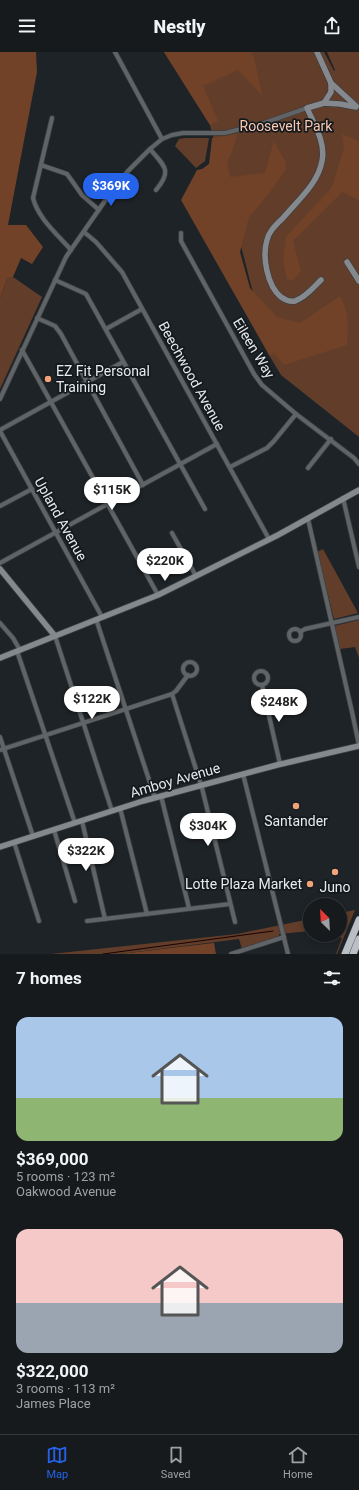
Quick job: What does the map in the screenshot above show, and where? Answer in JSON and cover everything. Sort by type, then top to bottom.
[{"type":"highway","points":[[345,954],[359,920]]},
{"type":"highway","points":[[353,954],[359,939]]},
{"type":"street","points":[[115,52],[162,139]]},
{"type":"street","points":[[318,52],[331,83],[331,92],[324,103]]},
{"type":"street","points":[[331,83],[357,108]]},
{"type":"street","points":[[0,399],[58,273],[71,250],[98,210],[128,171],[162,139],[182,133],[225,133],[324,103],[340,104],[357,108]]},
{"type":"street","points":[[307,108],[321,142],[323,156],[322,162],[310,186],[268,235],[266,248],[267,269],[269,282],[275,292],[291,302],[299,299],[321,280]]},
{"type":"street","points":[[52,118],[42,166],[34,191],[35,203],[46,222],[71,250]]},
{"type":"street","points":[[150,149],[165,169],[166,174],[164,181],[156,190]]},
{"type":"street","points":[[42,166],[67,174],[82,195],[98,210]]},
{"type":"street","name":"Beechwood Avenue","points":[[84,232],[96,242],[119,268],[269,539]]},
{"type":"street","name":"Eileen Way","points":[[181,233],[181,241],[254,374],[262,385],[296,414],[331,439],[359,464]]},
{"type":"street","points":[[347,262],[359,281]]},
{"type":"street","points":[[55,280],[86,294],[205,509]]},
{"type":"street","points":[[106,329],[142,309]]},
{"type":"street","points":[[37,318],[50,323],[58,329],[143,485]]},
{"type":"street","points":[[22,350],[158,595]]},
{"type":"street","points":[[0,430],[123,362]]},
{"type":"street","points":[[230,467],[267,448],[296,414]]},
{"type":"street","name":"Upland Avenue","points":[[0,430],[102,617]]},
{"type":"street","points":[[308,468],[331,439]]},
{"type":"street","points":[[0,563],[217,444]]},
{"type":"street","points":[[0,506],[32,489]]},
{"type":"street","points":[[0,658],[158,595],[278,535],[359,490]]},
{"type":"street","points":[[343,498],[359,567]]},
{"type":"street","points":[[308,519],[359,745]]},
{"type":"street","points":[[172,533],[196,576]]},
{"type":"street","points":[[0,569],[55,636],[112,811]]},
{"type":"street","points":[[300,632],[305,629],[359,617]]},
{"type":"street","points":[[96,619],[126,709],[158,797],[189,908]]},
{"type":"street","points":[[0,623],[13,638],[19,650],[75,823]]},
{"type":"street","points":[[2,749],[172,694],[188,675]]},
{"type":"street","points":[[262,685],[280,764]]},
{"type":"street","points":[[172,694],[201,785],[235,922]]},
{"type":"street","points":[[0,737],[2,749],[33,836]]},
{"type":"street","name":"Amboy Avenue","points":[[0,847],[158,797],[280,764],[359,745]]},
{"type":"street","points":[[243,774],[288,954]]},
{"type":"street","points":[[120,808],[147,914]]},
{"type":"street","points":[[82,821],[105,919]]},
{"type":"street","points":[[54,830],[75,901]]},
{"type":"street","points":[[14,842],[39,921]]},
{"type":"street","points":[[87,921],[230,904]]},
{"type":"street","points":[[231,954],[284,937]]},
{"type":"green space","name":"Roosevelt Park","points":[[164,52],[324,52],[334,71],[335,70],[327,52],[359,52],[359,437],[281,375],[269,355],[210,125]]},
{"type":"green space","points":[[209,138],[205,161],[196,168],[175,146],[179,139]]},
{"type":"green space","points":[[13,277],[42,297],[0,389],[0,298],[7,279]]},
{"type":"green space","points":[[323,549],[358,613],[334,619],[317,552]]},
{"type":"green space","points":[[359,620],[359,658],[355,647],[340,649],[334,626]]},
{"type":"green space","points":[[355,910],[347,930],[347,912]]},
{"type":"green space","points":[[303,920],[303,932],[279,934],[279,936],[242,949],[239,939],[120,954],[51,954],[237,934]]},
{"type":"green space","points":[[340,942],[342,942],[337,954]]},
{"type":"shaded area","points":[[0,52],[36,52],[37,72],[8,225],[26,225],[43,247],[32,264],[21,258],[13,277],[7,279],[0,298]]},
{"type":"shaded area","points":[[164,52],[251,52],[254,57],[262,95],[238,70],[203,86],[218,121],[210,125]]},
{"type":"shaded area","points":[[237,134],[232,152],[227,162],[230,177],[265,173],[274,141],[285,161],[286,169],[271,191],[249,217],[240,252],[250,288],[277,317],[300,323],[340,296],[347,314],[347,345],[284,365],[274,353],[269,355],[181,200],[197,170],[202,169],[209,164],[212,138]]},
{"type":"shaded area","points":[[342,134],[359,141],[359,200],[342,192],[293,241],[301,271],[293,281],[287,279],[283,260],[286,237],[332,187],[344,148]]},
{"type":"shaded area","points":[[213,943],[216,954],[120,954]]},
{"type":"waterway","points":[[103,954],[273,931]]},
{"type":"place","name":"EZ Fit Personal Training","points":[[48,379]]},
{"type":"place","name":"Santander","points":[[296,806]]},
{"type":"place","name":"Juno","points":[[335,872]]},
{"type":"place","name":"Lotte Plaza Market","points":[[310,884]]}]
